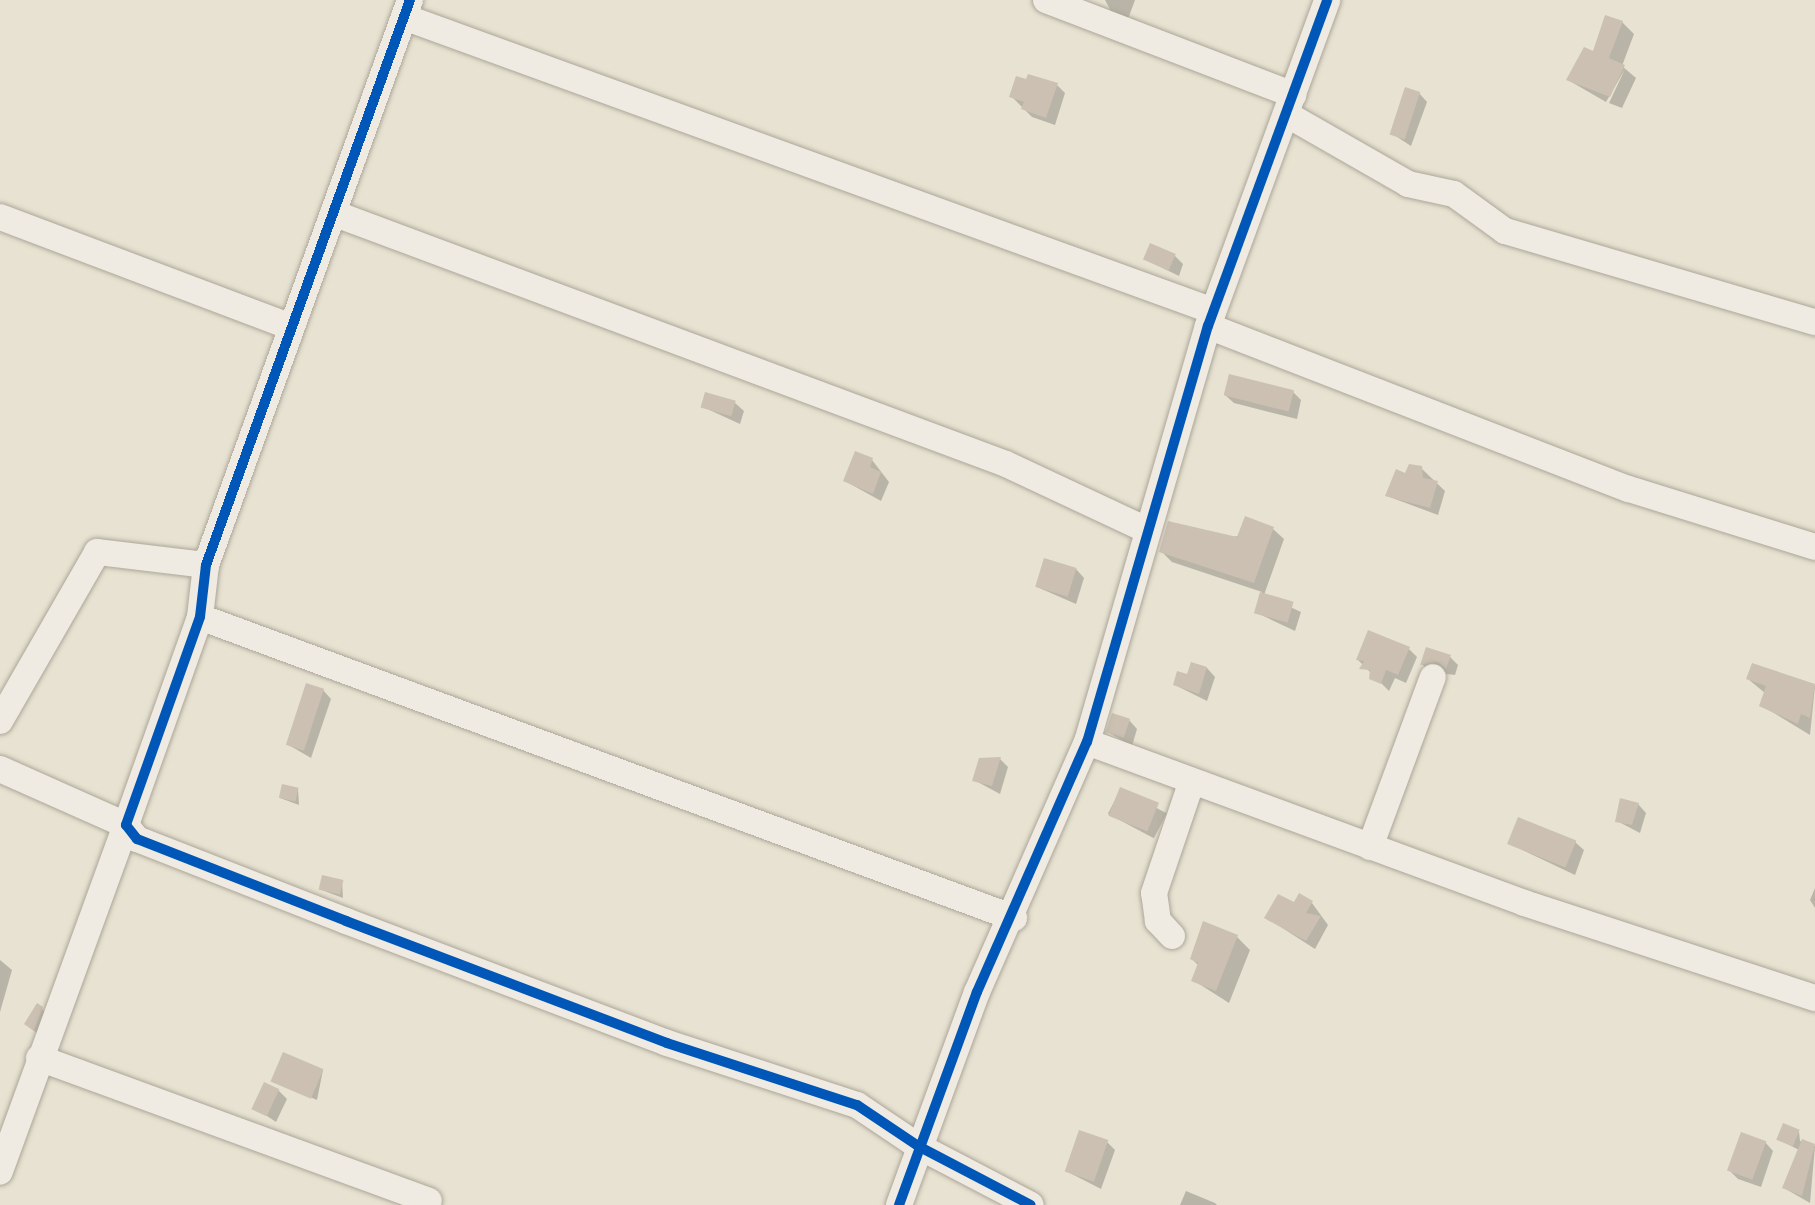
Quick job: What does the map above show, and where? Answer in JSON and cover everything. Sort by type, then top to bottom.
[{"type":"street","points":[[1046,0],[1289,104],[1408,184],[1454,194],[1505,231],[1815,322]]},
{"type":"street","points":[[899,1205],[918,1146],[977,992],[1014,918],[1087,741],[1211,319],[1327,0]]},
{"type":"street","points":[[0,1172],[200,617],[206,565],[407,8],[1211,319],[1629,489],[1815,547]]},
{"type":"street","points":[[333,214],[1006,464],[1147,530]]},
{"type":"street","points":[[0,217],[291,327]]},
{"type":"street","points":[[0,721],[97,552],[206,565]]},
{"type":"street","points":[[200,617],[1014,918]]},
{"type":"street","points":[[1370,847],[1433,677]]},
{"type":"street","points":[[1087,741],[1370,847],[1815,998]]},
{"type":"street","points":[[0,769],[126,825],[137,839],[358,926],[667,1043],[857,1105],[918,1146],[1031,1205]]},
{"type":"street","points":[[1172,936],[1158,921],[1154,893],[1192,781]]},
{"type":"street","points":[[39,1058],[429,1201]]},
{"type":"building","points":[[1605,15],[1623,21],[1609,58],[1625,65],[1610,97],[1566,80],[1584,47],[1593,51]]},
{"type":"building","points":[[1028,74],[1058,83],[1046,118],[1021,109],[1024,102],[1009,97],[1016,76],[1026,79]]},
{"type":"building","points":[[1405,87],[1420,92],[1405,139],[1390,135]]},
{"type":"building","points":[[1150,243],[1176,254],[1169,271],[1143,260]]},
{"type":"building","points":[[1229,374],[1294,390],[1289,412],[1224,395]]},
{"type":"building","points":[[705,392],[736,401],[731,416],[701,407]]},
{"type":"building","points":[[855,451],[873,458],[870,467],[881,472],[873,494],[843,481]]},
{"type":"building","points":[[1409,464],[1422,466],[1423,478],[1438,481],[1430,508],[1385,496],[1396,469],[1405,473]]},
{"type":"building","points":[[1245,516],[1274,527],[1254,583],[1159,552],[1168,521],[1237,537]]},
{"type":"building","points":[[1044,558],[1077,568],[1068,597],[1035,587]]},
{"type":"building","points":[[1260,592],[1294,602],[1288,623],[1254,613]]},
{"type":"building","points":[[1368,630],[1410,647],[1398,675],[1386,670],[1381,684],[1369,679],[1370,670],[1359,669],[1364,661],[1356,660]]},
{"type":"building","points":[[1426,647],[1451,655],[1446,669],[1438,662],[1420,665]]},
{"type":"building","points":[[1191,662],[1207,667],[1199,694],[1173,685],[1177,671],[1187,674]]},
{"type":"building","points":[[1752,663],[1815,684],[1810,718],[1801,714],[1798,724],[1759,706],[1766,686],[1746,679]]},
{"type":"building","points":[[306,683],[324,689],[304,751],[286,745]]},
{"type":"building","points":[[1112,713],[1130,719],[1124,738],[1106,732]]},
{"type":"building","points":[[1001,757],[992,786],[972,781],[979,758]]},
{"type":"building","points":[[282,784],[299,788],[295,801],[279,798]]},
{"type":"building","points":[[1120,787],[1159,803],[1147,831],[1108,816]]},
{"type":"building","points":[[1620,798],[1639,803],[1632,825],[1615,822]]},
{"type":"building","points":[[1518,817],[1576,841],[1566,867],[1507,844]]},
{"type":"building","points":[[322,875],[343,880],[340,895],[319,890]]},
{"type":"building","points":[[1299,893],[1313,901],[1306,913],[1321,916],[1306,941],[1264,918],[1278,894],[1294,902]]},
{"type":"building","points":[[1203,921],[1238,935],[1216,991],[1191,981],[1198,963],[1190,959]]},
{"type":"building","points":[[37,1003],[43,1007],[34,1031],[24,1024]]},
{"type":"building","points":[[283,1052],[324,1069],[311,1099],[270,1081]]},
{"type":"building","points":[[264,1082],[279,1089],[267,1116],[251,1109]]},
{"type":"building","points":[[1783,1123],[1800,1130],[1793,1146],[1776,1140]]},
{"type":"building","points":[[1079,1130],[1108,1140],[1094,1182],[1065,1172]]},
{"type":"building","points":[[1741,1132],[1766,1141],[1752,1180],[1727,1171]]},
{"type":"building","points":[[1802,1139],[1815,1144],[1802,1196],[1782,1188]]},
{"type":"cycle path","points":[[410,0],[206,565],[200,617],[126,825],[137,839],[346,921],[667,1043],[857,1105],[918,1146],[1031,1205]]},
{"type":"cycle path","points":[[899,1205],[977,992],[1087,742],[1208,326],[1327,0]]}]
